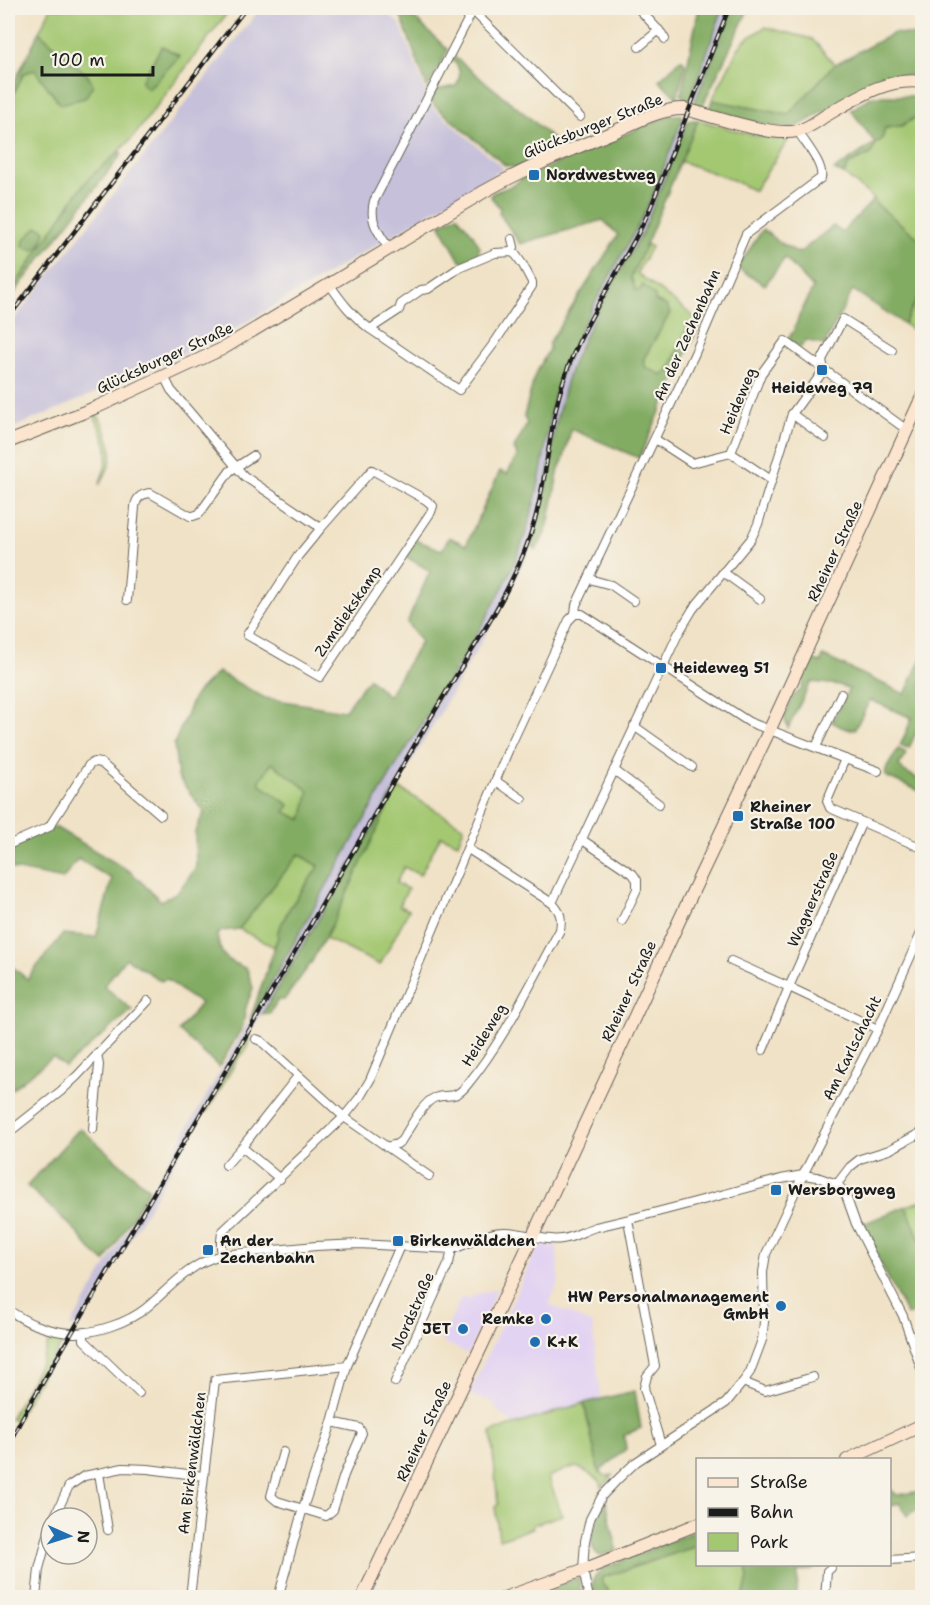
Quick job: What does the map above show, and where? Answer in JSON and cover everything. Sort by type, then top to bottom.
[{"type":"main road","points":[[798,131],[886,84],[922,82]]},
{"type":"main road","name":"Glücksburger Straße","points":[[8,442],[97,407],[222,349],[474,197],[531,167],[643,119],[670,109],[685,109],[771,131],[798,131]]},
{"type":"main road","name":"Rheiner Straße","points":[[362,1598],[770,729],[922,397]]},
{"type":"main road","points":[[851,1458],[922,1425]]},
{"type":"main road","points":[[504,1598],[583,1570],[696,1525]]},
{"type":"street","points":[[389,249],[372,218],[374,201],[472,8],[580,117]]},
{"type":"street","points":[[639,8],[665,39]]},
{"type":"street","points":[[639,47],[659,30]]},
{"type":"street","name":"An der Zechenbahn","points":[[221,1255],[222,1233],[344,1117],[370,1080],[508,751],[564,630],[569,620],[576,614],[576,605],[695,353],[746,234],[820,178],[822,174],[820,166],[798,131]]},
{"type":"street","points":[[512,239],[514,247],[512,252]]},
{"type":"street","points":[[330,285],[346,308],[370,329],[459,390],[495,342],[532,286],[532,282],[516,255],[512,252],[495,253],[459,268],[428,289],[421,290],[401,304],[399,310],[370,329]]},
{"type":"street","points":[[468,849],[552,903],[662,666],[689,614],[751,538],[758,525],[792,414],[824,370],[822,360],[843,319],[892,350]]},
{"type":"street","name":"Heideweg","points":[[731,453],[761,374],[784,341],[907,430]]},
{"type":"street","points":[[164,376],[171,390],[244,476],[321,528]]},
{"type":"street","points":[[792,414],[825,438]]},
{"type":"street","name":"Heideweg","points":[[655,439],[692,463],[731,453],[771,480]]},
{"type":"street","points":[[127,600],[135,507],[138,498],[150,493],[190,516],[196,516],[230,471],[253,456]]},
{"type":"street","name":"Zumdiekskamp","points":[[372,470],[433,506],[320,677],[247,635],[298,556],[321,528],[372,470]]},
{"type":"street","points":[[723,572],[760,598]]},
{"type":"street","points":[[589,579],[611,585],[634,601]]},
{"type":"street","points":[[576,614],[582,614],[749,722],[878,771]]},
{"type":"street","points":[[816,747],[842,694]]},
{"type":"street","points":[[634,726],[692,767]]},
{"type":"street","points":[[845,759],[827,801],[828,805],[922,848]]},
{"type":"street","points":[[8,845],[49,826],[89,765],[94,762],[101,763],[161,815]]},
{"type":"street","points":[[614,770],[659,804]]},
{"type":"street","points":[[496,781],[522,799]]},
{"type":"street","name":"Wagnerstraße","points":[[763,1050],[862,822]]},
{"type":"street","points":[[581,839],[633,874],[637,880],[638,889],[622,921]]},
{"type":"street","name":"Heideweg","points":[[386,1147],[401,1141],[426,1104],[434,1098],[456,1095],[465,1088],[482,1066],[560,930],[559,910],[552,903]]},
{"type":"street","name":"Am Karlschacht","points":[[589,1598],[583,1570],[585,1541],[590,1519],[602,1496],[636,1462],[726,1403],[743,1382],[755,1359],[762,1340],[764,1322],[763,1272],[766,1254],[803,1175],[878,1029],[922,931]]},
{"type":"street","points":[[731,961],[878,1029]]},
{"type":"street","points":[[8,1133],[61,1091],[148,1000]]},
{"type":"street","points":[[256,1039],[261,1041],[344,1117],[429,1176]]},
{"type":"street","points":[[93,1129],[99,1065],[97,1054]]},
{"type":"street","points":[[226,1165],[298,1076]]},
{"type":"street","points":[[837,1184],[850,1167],[860,1159],[890,1150],[922,1132]]},
{"type":"street","points":[[242,1147],[280,1179]]},
{"type":"street","points":[[532,1235],[559,1240],[592,1228],[782,1179],[803,1175],[818,1177],[837,1184],[845,1192],[856,1224],[903,1316],[922,1371]]},
{"type":"street","points":[[628,1220],[655,1366],[647,1376],[644,1388],[661,1445]]},
{"type":"street","name":"Nordstraße","points":[[8,1310],[34,1325],[50,1330],[84,1332],[107,1327],[134,1317],[195,1265],[221,1255],[359,1244],[452,1249],[500,1232],[532,1235]]},
{"type":"street","points":[[278,1598],[347,1366],[400,1246]]},
{"type":"street","name":"Nordstraße","points":[[395,1382],[449,1263],[452,1249]]},
{"type":"street","points":[[84,1332],[84,1340],[139,1393]]},
{"type":"street","name":"Am Birkenwäldchen","points":[[190,1598],[215,1380],[347,1366]]},
{"type":"street","points":[[743,1382],[765,1391],[813,1377]]},
{"type":"street","points":[[283,1452],[271,1496],[277,1501],[326,1516],[333,1510],[344,1474],[362,1433],[359,1428],[332,1422]]},
{"type":"street","points":[[60,1506],[69,1486],[84,1476],[123,1468],[203,1476]]},
{"type":"street","points":[[99,1473],[108,1530]]},
{"type":"street","points":[[891,1560],[922,1558]]},
{"type":"street","points":[[36,1598],[40,1566]]},
{"type":"street","points":[[825,1598],[827,1571],[831,1568]]},
{"type":"shaded area","points":[[261,8],[381,8],[400,24],[431,106],[504,169],[235,329],[154,368],[8,430],[8,327]]},
{"type":"shaded area","points":[[723,8],[732,8],[696,101],[690,99]]},
{"type":"shaded area","points":[[683,119],[688,121],[643,231],[592,321],[567,379],[558,412],[545,492],[537,524],[531,546],[508,596],[246,1039],[80,1326],[70,1327],[505,582],[518,554],[533,511],[547,430],[559,381],[574,341],[640,221]]},
{"type":"shaded area","points":[[544,1245],[557,1246],[559,1281],[549,1304],[592,1324],[601,1398],[514,1425],[495,1408],[494,1403],[469,1394],[537,1249]]},
{"type":"shaded area","points":[[497,1289],[468,1354],[441,1341],[462,1296],[470,1300],[473,1295]]},
{"type":"green space","points":[[51,8],[231,8],[134,136],[78,192],[8,296],[8,105],[24,73],[35,70],[60,104],[88,76],[39,32]]},
{"type":"green space","points":[[392,8],[404,8],[448,50],[427,88],[400,14]]},
{"type":"green space","points":[[699,8],[723,8],[689,103],[681,95]]},
{"type":"green space","points":[[732,8],[749,8],[702,107],[694,104]]},
{"type":"green space","points":[[765,27],[812,39],[835,64],[788,115],[712,100],[738,49],[745,40]]},
{"type":"green space","points":[[39,32],[88,76],[93,85],[85,98],[60,104],[35,70],[24,73],[8,105],[8,95]]},
{"type":"green space","points":[[894,33],[922,36],[922,77],[906,75],[890,77],[870,85],[795,128],[779,128],[708,112],[712,100],[788,115],[835,64]]},
{"type":"green space","points":[[162,46],[180,56],[148,89],[141,82]]},
{"type":"green space","points":[[452,55],[530,118],[564,149],[517,168],[505,165],[434,105],[431,98],[436,90],[456,86],[458,82],[459,72],[452,60]]},
{"type":"green space","points":[[681,59],[685,65],[677,98],[659,80]]},
{"type":"green space","points":[[874,96],[922,96],[922,114],[901,126],[885,128],[882,139],[876,144],[871,154],[849,164],[844,174],[834,170],[875,143],[851,110]]},
{"type":"green space","points":[[922,114],[922,241],[876,204],[874,199],[844,174],[849,164],[871,154],[876,144],[882,139],[885,128],[901,126]]},
{"type":"green space","points":[[671,115],[682,115],[683,117],[641,220],[587,317],[568,357],[553,402],[540,477],[526,531],[517,558],[492,608],[391,774],[250,1020],[278,937],[277,933],[289,909],[319,866],[299,854],[239,929],[222,931],[217,935],[223,954],[229,960],[247,969],[253,988],[246,1007],[243,1026],[219,1067],[179,1031],[201,1003],[167,979],[161,981],[126,958],[104,986],[132,1010],[65,1067],[53,1057],[8,1092],[8,963],[27,979],[63,934],[96,937],[112,879],[78,859],[63,879],[8,868],[8,847],[55,827],[131,872],[161,901],[179,891],[196,867],[195,832],[204,812],[178,777],[174,744],[194,696],[218,672],[265,698],[344,711],[369,678],[388,696],[421,642],[407,623],[430,571],[405,556],[415,540],[442,550],[449,537],[466,545],[500,471],[507,474],[517,456],[514,448],[527,424],[524,416],[535,375],[549,349],[549,343],[618,235],[603,220],[520,244],[499,213],[500,208],[491,197],[492,193],[514,185],[522,178]],"holes":[[[272,763],[309,791],[302,820],[285,812],[289,805],[260,784],[260,780]]]},
{"type":"green space","points":[[698,120],[756,135],[789,139],[754,191],[733,180],[680,161]]},
{"type":"green space","points":[[698,120],[631,277],[636,291],[640,290],[643,285],[655,296],[655,301],[667,306],[670,313],[643,360],[646,368],[663,375],[668,372],[689,325],[696,328],[695,335],[639,458],[571,429],[559,469],[548,525],[536,550],[531,546],[545,492],[556,422],[576,355],[592,321],[643,231],[688,121]]},
{"type":"green space","points":[[120,151],[122,154],[8,301],[8,296],[78,192],[90,177]]},
{"type":"green space","points":[[874,199],[876,204],[922,241],[922,289],[904,324],[853,290],[824,345],[806,340],[800,348],[788,339],[813,288],[785,258],[765,285],[737,268],[763,229],[780,243],[799,253],[833,226],[842,232]]},
{"type":"green space","points":[[457,215],[480,247],[477,256],[464,263],[460,261],[440,225]]},
{"type":"green space","points":[[37,227],[41,227],[45,232],[41,244],[35,250],[26,248],[23,246],[24,240]]},
{"type":"green space","points":[[646,243],[651,247],[637,273],[701,322],[695,335],[696,328],[689,325],[668,372],[663,376],[646,368],[643,360],[670,313],[667,306],[655,301],[643,285],[640,290],[636,291],[631,277]]},
{"type":"green space","points":[[922,289],[922,336],[904,324]]},
{"type":"green space","points":[[94,413],[102,422],[112,452],[110,464],[99,485],[106,464],[107,449],[94,415],[8,450],[8,448]]},
{"type":"green space","points":[[823,656],[905,694],[922,656],[922,721],[909,748],[900,746],[912,718],[870,700],[855,729],[846,729],[832,722],[849,689],[839,685],[811,682],[788,728],[784,717],[794,695],[801,690],[804,682],[801,677],[811,659],[821,662]]},
{"type":"green space","points":[[898,749],[906,754],[899,765],[904,771],[922,781],[922,792],[885,776],[886,769]]},
{"type":"green space","points":[[272,763],[309,791],[302,820],[285,812],[289,805],[260,785],[260,780]]},
{"type":"green space","points":[[397,787],[464,827],[458,843],[441,836],[420,875],[404,867],[396,883],[408,889],[399,906],[409,910],[380,965],[325,938]]},
{"type":"green space","points":[[397,787],[333,923],[311,963],[284,1000],[278,1000],[269,1014],[262,1014]]},
{"type":"green space","points":[[299,854],[319,866],[289,909],[277,933],[278,937],[274,947],[239,929]]},
{"type":"green space","points":[[249,1038],[245,1051],[239,1057],[208,1110],[204,1111],[245,1040]]},
{"type":"green space","points":[[80,1128],[149,1189],[105,1262],[91,1250],[73,1228],[27,1186]]},
{"type":"green space","points":[[922,1201],[922,1245],[906,1206]]},
{"type":"green space","points":[[906,1206],[922,1245],[922,1311],[907,1315],[861,1225]]},
{"type":"green space","points":[[51,1335],[67,1337],[45,1369],[18,1417],[14,1420],[10,1419],[42,1360]]},
{"type":"green space","points":[[635,1391],[641,1428],[624,1435],[626,1449],[599,1472],[584,1403]]},
{"type":"green space","points":[[584,1403],[599,1472],[605,1476],[613,1475],[601,1489],[599,1480],[574,1467],[548,1477],[562,1515],[532,1525],[533,1528],[499,1539],[491,1432]]},
{"type":"green space","points":[[891,1490],[897,1495],[922,1491],[922,1506],[907,1516],[899,1503],[891,1506]]},
{"type":"green space","points":[[606,1501],[617,1550],[600,1556],[592,1545],[592,1538],[596,1522]]},
{"type":"green space","points":[[696,1530],[696,1546],[601,1578],[608,1591],[608,1597],[594,1597],[593,1581],[604,1568]]},
{"type":"green space","points":[[696,1546],[696,1566],[746,1566],[748,1578],[743,1598],[608,1597],[608,1591],[601,1578]]},
{"type":"green space","points":[[746,1566],[827,1566],[798,1572],[797,1597],[743,1598],[748,1578]]},
{"type":"green space","points":[[578,1578],[582,1597],[521,1598]]},
{"type":"railway","points":[[8,318],[246,8]]},
{"type":"railway","points":[[8,1445],[414,746],[506,592],[522,559],[533,526],[559,397],[572,357],[650,209],[729,8]]},
{"type":"place","name":"Nordwestweg","points":[[534,175]]},
{"type":"place","name":"Heideweg 79","points":[[822,370]]},
{"type":"place","name":"Heideweg 51","points":[[661,668]]},
{"type":"place","name":"Rheiner Straße 100","points":[[738,816]]},
{"type":"place","name":"Wersborgweg","points":[[776,1190]]},
{"type":"place","name":"Birkenwäldchen","points":[[398,1241]]},
{"type":"place","name":"An der Zechenbahn","points":[[208,1250]]},
{"type":"place","name":"HW Personalmanagement GmbH","points":[[781,1306]]},
{"type":"place","name":"Remke","points":[[546,1319]]},
{"type":"place","name":"JET","points":[[463,1329]]},
{"type":"place","name":"K+K","points":[[535,1342]]}]
